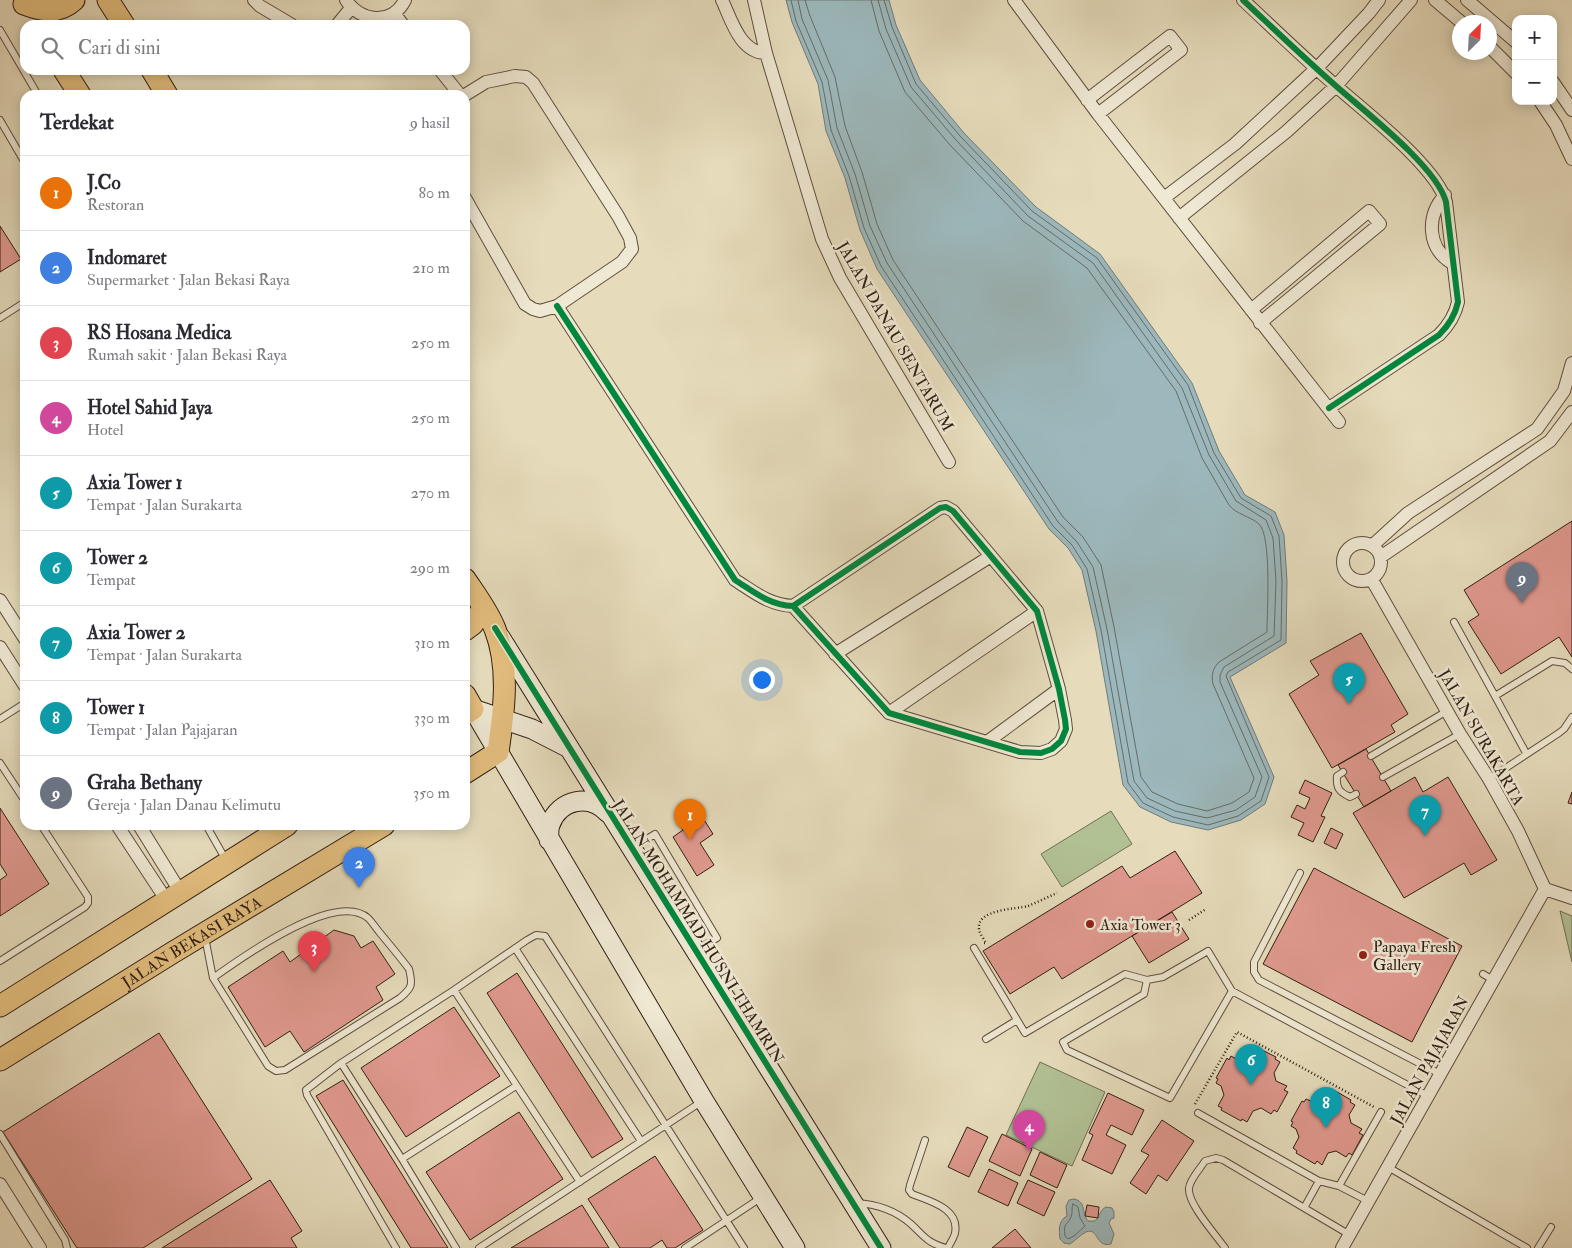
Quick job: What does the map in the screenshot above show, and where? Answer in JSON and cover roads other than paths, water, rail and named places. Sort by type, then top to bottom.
[{"type":"main road","points":[[23,2],[37,9],[49,11],[61,8],[74,0]]},
{"type":"main road","points":[[108,0],[121,20]]},
{"type":"main road","points":[[23,2],[34,20]]},
{"type":"main road","points":[[155,75],[164,90]]},
{"type":"main road","name":"JALAN MOHAMMAD HUSNI THAMRIN","points":[[470,587],[494,628]]},
{"type":"main road","points":[[470,626],[482,608]]},
{"type":"main road","points":[[470,770],[498,752],[505,688],[502,657],[494,628]]},
{"type":"main road","points":[[0,1006],[279,830]]},
{"type":"main road","name":"JALAN BEKASI RAYA","points":[[0,1060],[376,830]]},
{"type":"street","points":[[254,0],[260,6],[284,20]]},
{"type":"street","points":[[340,20],[348,4],[360,15],[371,18],[383,18],[394,13],[403,5],[405,0]]},
{"type":"street","points":[[722,0],[742,40],[756,51],[766,53]]},
{"type":"street","name":"JALAN DANAU SENTARUM","points":[[754,0],[766,53],[822,239],[840,278],[949,462]]},
{"type":"street","points":[[1014,0],[1178,218],[1340,422]]},
{"type":"street","points":[[1242,0],[1403,145],[1432,177],[1444,195],[1438,202],[1432,223],[1434,243],[1438,251],[1452,263],[1458,302],[1456,312],[1450,324],[1439,335],[1329,408]]},
{"type":"street","points":[[1164,198],[1235,144],[1317,68],[1379,0]]},
{"type":"street","points":[[1178,218],[1286,132],[1336,86],[1411,0]]},
{"type":"street","points":[[1434,0],[1452,15]]},
{"type":"street","points":[[1467,0],[1512,39]]},
{"type":"street","points":[[394,13],[399,20]]},
{"type":"street","points":[[1088,100],[1170,36],[1181,50],[1098,114]]},
{"type":"street","points":[[1497,54],[1512,69]]},
{"type":"street","points":[[444,75],[456,90]]},
{"type":"street","points":[[470,92],[486,82],[515,76],[526,77],[533,83],[604,193],[630,238],[632,249],[622,262],[558,306],[540,311],[525,304],[470,207]]},
{"type":"street","points":[[1557,88],[1572,110]]},
{"type":"street","points":[[1543,105],[1556,125],[1572,159]]},
{"type":"street","points":[[1251,310],[1369,211],[1380,224],[1260,322]]},
{"type":"street","points":[[558,306],[735,580],[760,596],[778,605],[793,606],[940,508],[946,507],[953,511],[1037,611],[1059,690],[1065,720],[1066,730],[1061,741],[1052,749],[1041,753],[1020,752],[889,713],[793,606]]},
{"type":"street","points":[[1373,546],[1408,513],[1537,428],[1564,390],[1572,363]]},
{"type":"street","points":[[1382,556],[1550,441],[1572,412]]},
{"type":"street","points":[[1360,542],[1373,546],[1382,556],[1381,570],[1372,580],[1358,582],[1346,574],[1342,561],[1348,549],[1360,542]]},
{"type":"street","points":[[835,654],[991,556]]},
{"type":"street","name":"JALAN SURAKARTA","points":[[1372,580],[1460,734],[1489,779],[1518,831],[1545,889]]},
{"type":"street","points":[[0,600],[20,632]]},
{"type":"street","points":[[889,713],[1037,611]]},
{"type":"street","name":"JALAN MOHAMMAD HUSNI THAMRIN","points":[[494,628],[881,1248]]},
{"type":"street","points":[[0,647],[20,675]]},
{"type":"street","points":[[987,742],[1059,690]]},
{"type":"street","points":[[470,707],[532,730],[569,748]]},
{"type":"street","points":[[470,709],[498,752],[704,1101],[795,1248]]},
{"type":"street","points":[[549,840],[549,827],[554,815],[564,806],[576,801],[590,801],[602,807],[611,816]]},
{"type":"street","points":[[121,830],[174,897]]},
{"type":"street","points":[[141,830],[174,897]]},
{"type":"street","points":[[1545,889],[1572,898]]},
{"type":"street","name":"JALAN PAJAJARAN","points":[[1342,1248],[1440,1074],[1488,977],[1545,889]]},
{"type":"street","points":[[0,1184],[40,1248]]},
{"type":"lane","points":[[0,30],[20,64]]},
{"type":"lane","points":[[26,75],[35,90]]},
{"type":"lane","points":[[0,120],[20,154]]},
{"type":"lane","points":[[0,318],[20,305]]},
{"type":"lane","points":[[1454,622],[1526,753]]},
{"type":"lane","points":[[1495,696],[1552,661],[1565,663],[1572,669]]},
{"type":"lane","points":[[0,719],[20,706]]},
{"type":"lane","points":[[1370,756],[1448,711]]},
{"type":"lane","points":[[1489,779],[1564,729],[1572,717]]},
{"type":"lane","points":[[1383,777],[1460,734]]},
{"type":"lane","points":[[0,763],[20,793]]},
{"type":"lane","points":[[1343,772],[1337,776],[1336,785],[1341,793],[1350,797],[1356,794]]},
{"type":"lane","points":[[0,961],[85,907],[88,903],[88,897],[44,830]]},
{"type":"lane","points":[[209,830],[227,863]]},
{"type":"lane","points":[[631,849],[655,834],[717,938],[695,951]]},
{"type":"lane","points":[[1300,873],[1254,962],[1254,972],[1259,980],[1440,1074]]},
{"type":"lane","points":[[204,934],[213,978],[268,1066],[276,1071],[285,1070],[400,998],[410,990],[412,980],[409,969],[367,917],[346,911],[326,914],[297,926],[244,956],[213,978]]},
{"type":"lane","points":[[396,1248],[306,1093],[309,1087],[341,1063],[536,935],[545,936],[728,1220],[744,1248]]},
{"type":"lane","points":[[515,948],[641,1141]]},
{"type":"lane","points":[[974,948],[1025,1033],[1125,974],[1147,980],[1163,977],[1208,951],[1232,991],[1428,1096]]},
{"type":"lane","points":[[1147,980],[1144,994],[1063,1042],[1067,1050],[1170,1098],[1232,991]]},
{"type":"lane","points":[[454,990],[580,1182]]},
{"type":"lane","points":[[986,1040],[1017,1020]]},
{"type":"lane","points":[[341,1063],[456,1248]]},
{"type":"lane","points":[[402,1159],[516,1086]]},
{"type":"lane","points":[[478,1248],[704,1101]]},
{"type":"lane","points":[[1339,1186],[1382,1112]]},
{"type":"lane","points":[[1198,1113],[1319,1181],[1339,1186],[1368,1201]]},
{"type":"lane","points":[[0,1134],[65,1240],[67,1248]]},
{"type":"lane","points":[[853,1203],[873,1204],[889,1210],[910,1223],[929,1242],[947,1248],[955,1234],[955,1222],[950,1212],[912,1194],[909,1190],[925,1140]]},
{"type":"lane","points":[[1225,1248],[1204,1218],[1194,1208],[1189,1195],[1189,1187],[1205,1161],[1216,1158],[1223,1160],[1350,1234]]},
{"type":"lane","points":[[1388,1168],[1527,1248]]},
{"type":"lane","points":[[1304,1208],[1319,1181]]},
{"type":"lane","points":[[685,1248],[763,1197]]},
{"type":"lane","points":[[1538,1248],[1551,1227]]},
{"type":"water","points":[[786,0],[889,0],[896,25],[920,80],[964,133],[1036,207],[1100,254],[1192,383],[1219,451],[1245,495],[1275,512],[1284,535],[1287,581],[1286,643],[1230,677],[1274,777],[1265,804],[1241,820],[1208,830],[1171,822],[1140,807],[1123,785],[1096,631],[1082,570],[1068,548],[1049,529],[877,269],[860,230],[845,178],[826,131],[818,84],[792,22]]},
{"type":"water","points":[[1074,1199],[1081,1203],[1088,1221],[1095,1221],[1106,1207],[1112,1208],[1114,1218],[1109,1223],[1114,1234],[1111,1244],[1102,1243],[1090,1231],[1084,1233],[1070,1244],[1064,1243],[1060,1239],[1059,1229],[1064,1218],[1067,1216],[1066,1206],[1069,1200]]},
{"type":"place","name":"Graha Bethany","points":[[1522,603]]},
{"type":"place","name":"Axia Tower 1","points":[[1349,704]]},
{"type":"place","name":"Axia Tower 2","points":[[1425,836]]},
{"type":"place","name":"J.Co","points":[[690,840]]},
{"type":"place","name":"Indomaret","points":[[359,888]]},
{"type":"place","name":"Axia Tower 3","points":[[1090,924]]},
{"type":"place","name":"Papaya Fresh Gallery","points":[[1363,955]]},
{"type":"place","name":"RS Hosana Medica","points":[[314,972]]},
{"type":"place","name":"Tower 2","points":[[1251,1085]]},
{"type":"place","name":"Tower 1","points":[[1326,1128]]},
{"type":"place","name":"Hotel Sahid Jaya","points":[[1029,1151]]}]
